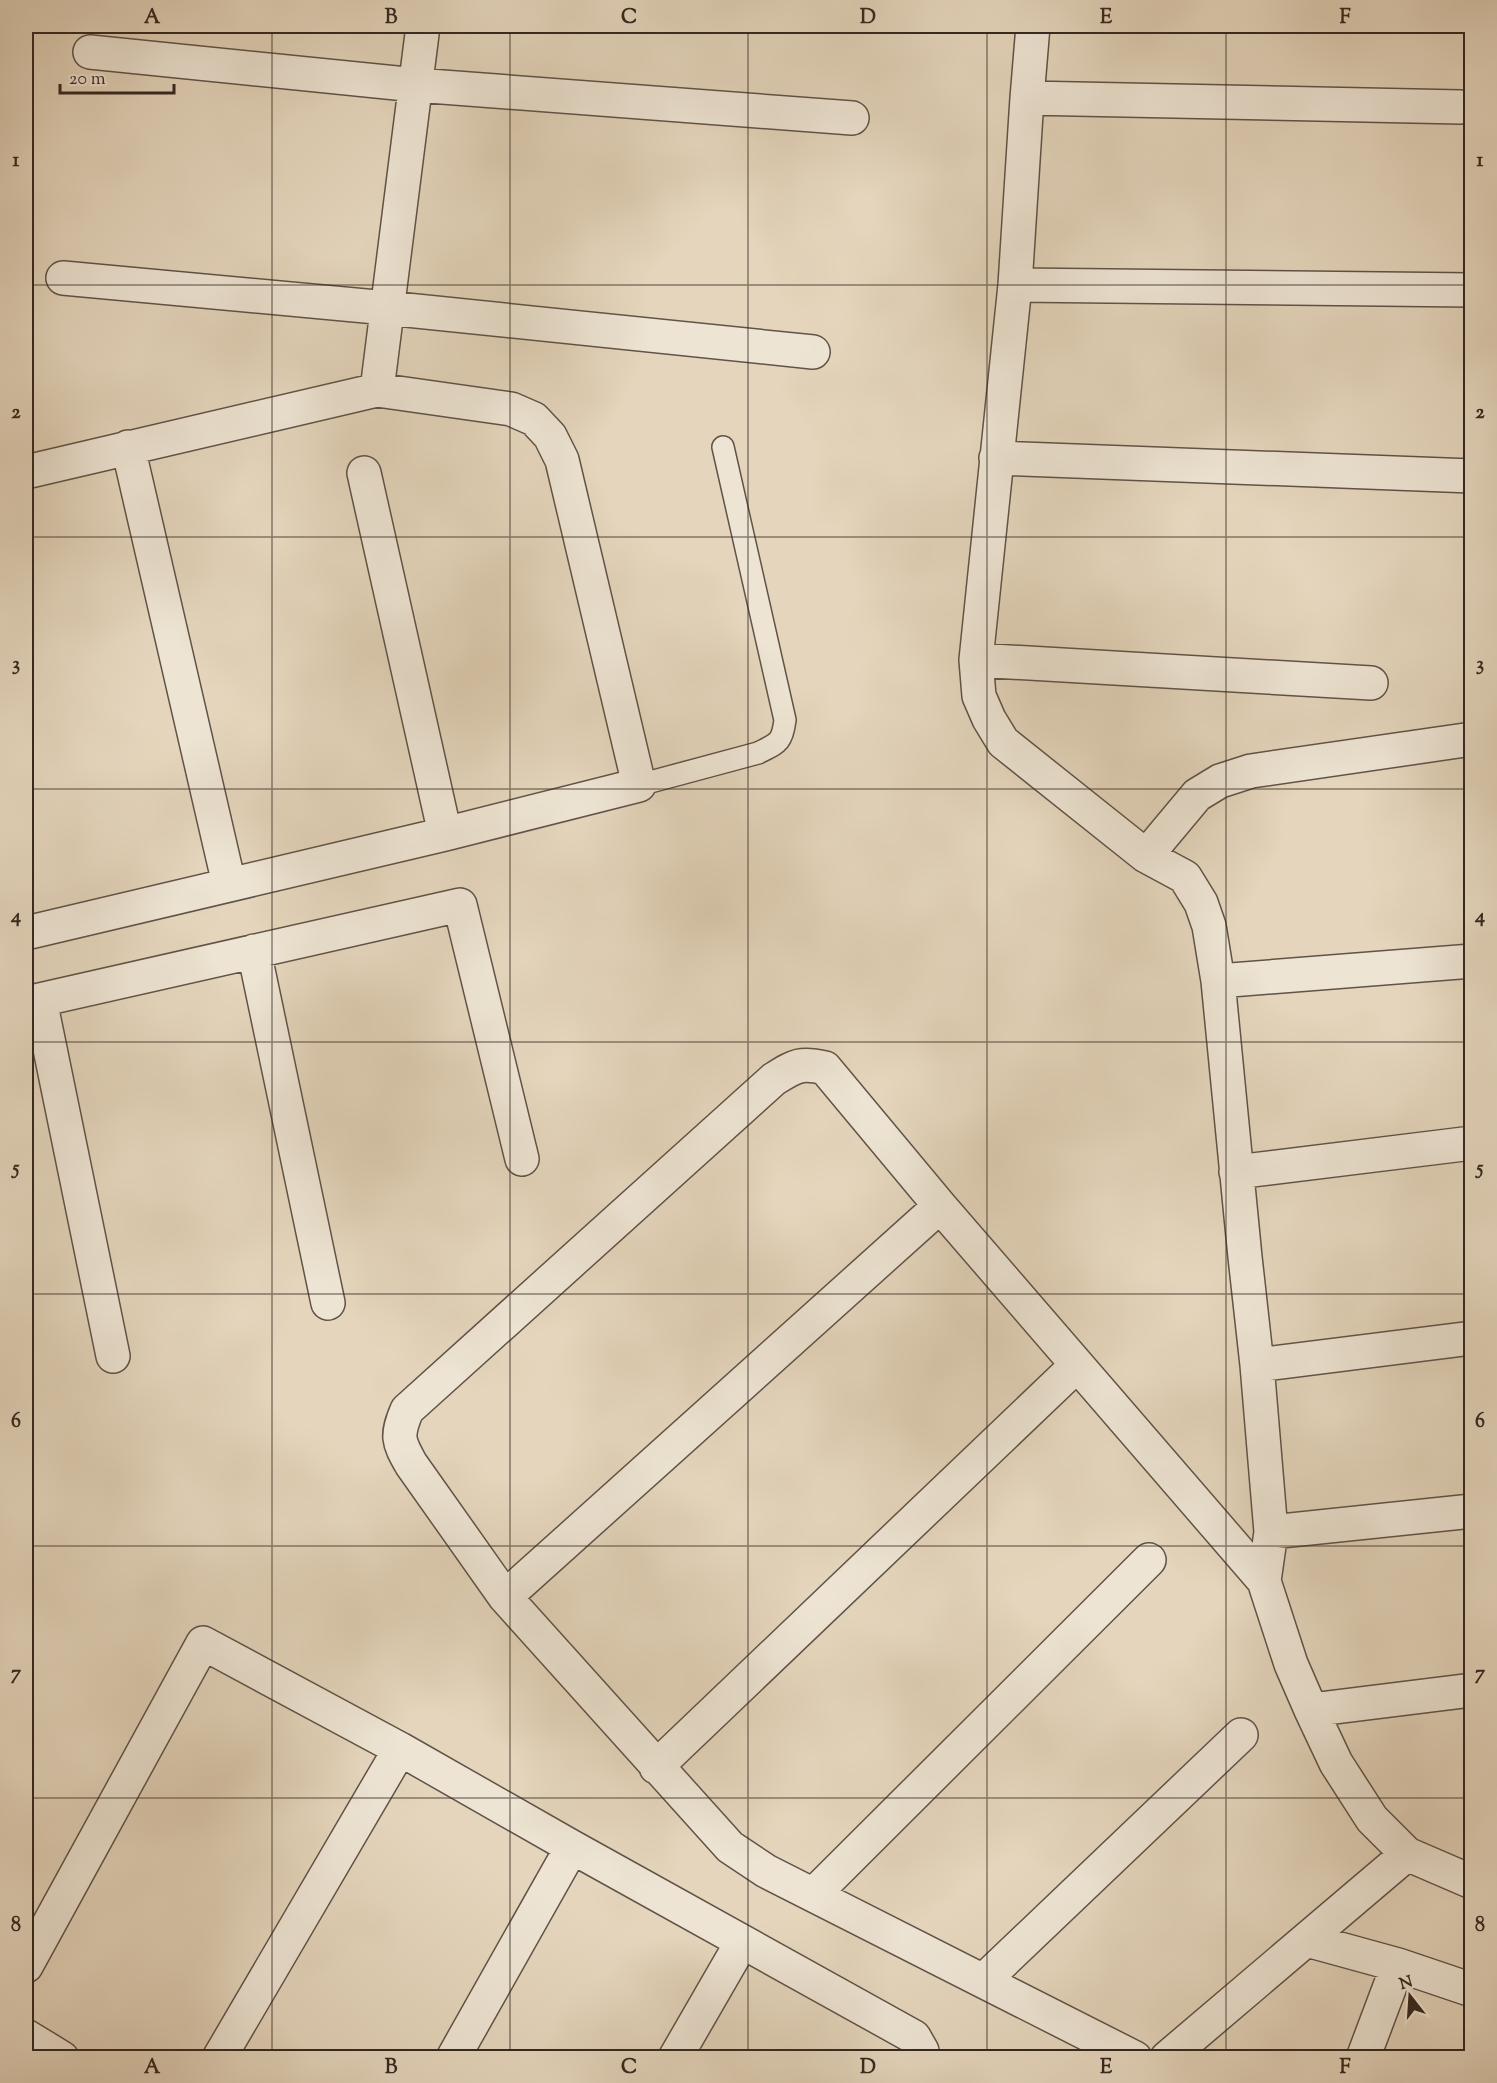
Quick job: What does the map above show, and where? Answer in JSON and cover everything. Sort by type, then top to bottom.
[{"type":"street","points":[[377,390],[423,26]]},
{"type":"street","points":[[1033,26],[1015,285],[976,660],[979,696],[989,719],[1004,742],[1146,856],[1185,877],[1201,903],[1209,926],[1218,981],[1257,1365],[1271,1532],[1264,1581]]},
{"type":"street","points":[[90,52],[416,84],[852,118]]},
{"type":"street","points":[[1027,98],[1461,107]]},
{"type":"street","points":[[63,278],[387,308],[813,352]]},
{"type":"street","points":[[1015,285],[1472,290]]},
{"type":"street","points":[[26,472],[377,390],[512,409],[534,419],[550,436],[562,460],[639,785],[445,834],[26,933]]},
{"type":"street","points":[[128,447],[229,884]]},
{"type":"street","points":[[996,458],[1472,476]]},
{"type":"street","points":[[364,473],[445,834]]},
{"type":"street","points":[[976,660],[1371,682]]},
{"type":"street","points":[[1146,856],[1197,795],[1220,781],[1251,771],[1472,739]]},
{"type":"street","points":[[113,1356],[33,1002],[460,905],[522,1158]]},
{"type":"street","points":[[254,951],[328,1303]]},
{"type":"street","points":[[1218,981],[1472,961]]},
{"type":"street","points":[[1136,2058],[765,1871],[730,1847],[505,1597],[402,1448],[399,1430],[407,1410],[756,1095],[791,1068],[807,1064],[825,1068],[940,1206],[1264,1581],[1292,1664],[1311,1710],[1336,1763],[1372,1819],[1407,1854],[1472,1882]]},
{"type":"street","points":[[1236,1172],[1472,1143]]},
{"type":"street","points":[[505,1597],[940,1206]]},
{"type":"street","points":[[1257,1365],[1472,1338]]},
{"type":"street","points":[[656,1767],[1077,1365]]},
{"type":"street","points":[[1271,1532],[1472,1511]]},
{"type":"street","points":[[814,1894],[1149,1560]]},
{"type":"street","points":[[26,1966],[203,1643],[400,1749],[572,1848],[914,2037],[922,2051],[922,2058]]},
{"type":"street","points":[[1311,1710],[1472,1690]]},
{"type":"street","points":[[984,1980],[1241,1735]]},
{"type":"street","points":[[219,2058],[400,1749]]},
{"type":"street","points":[[453,2058],[572,1848]]},
{"type":"street","points":[[1167,2058],[1407,1854]]},
{"type":"street","points":[[1307,1940],[1398,1965],[1472,1990]]},
{"type":"street","points":[[675,2058],[742,1942]]},
{"type":"street","points":[[1363,2058],[1398,1965]]},
{"type":"street","points":[[26,2036],[62,2058]]},
{"type":"lane","points":[[639,785],[758,753],[776,744],[783,735],[785,720],[723,447]]}]
